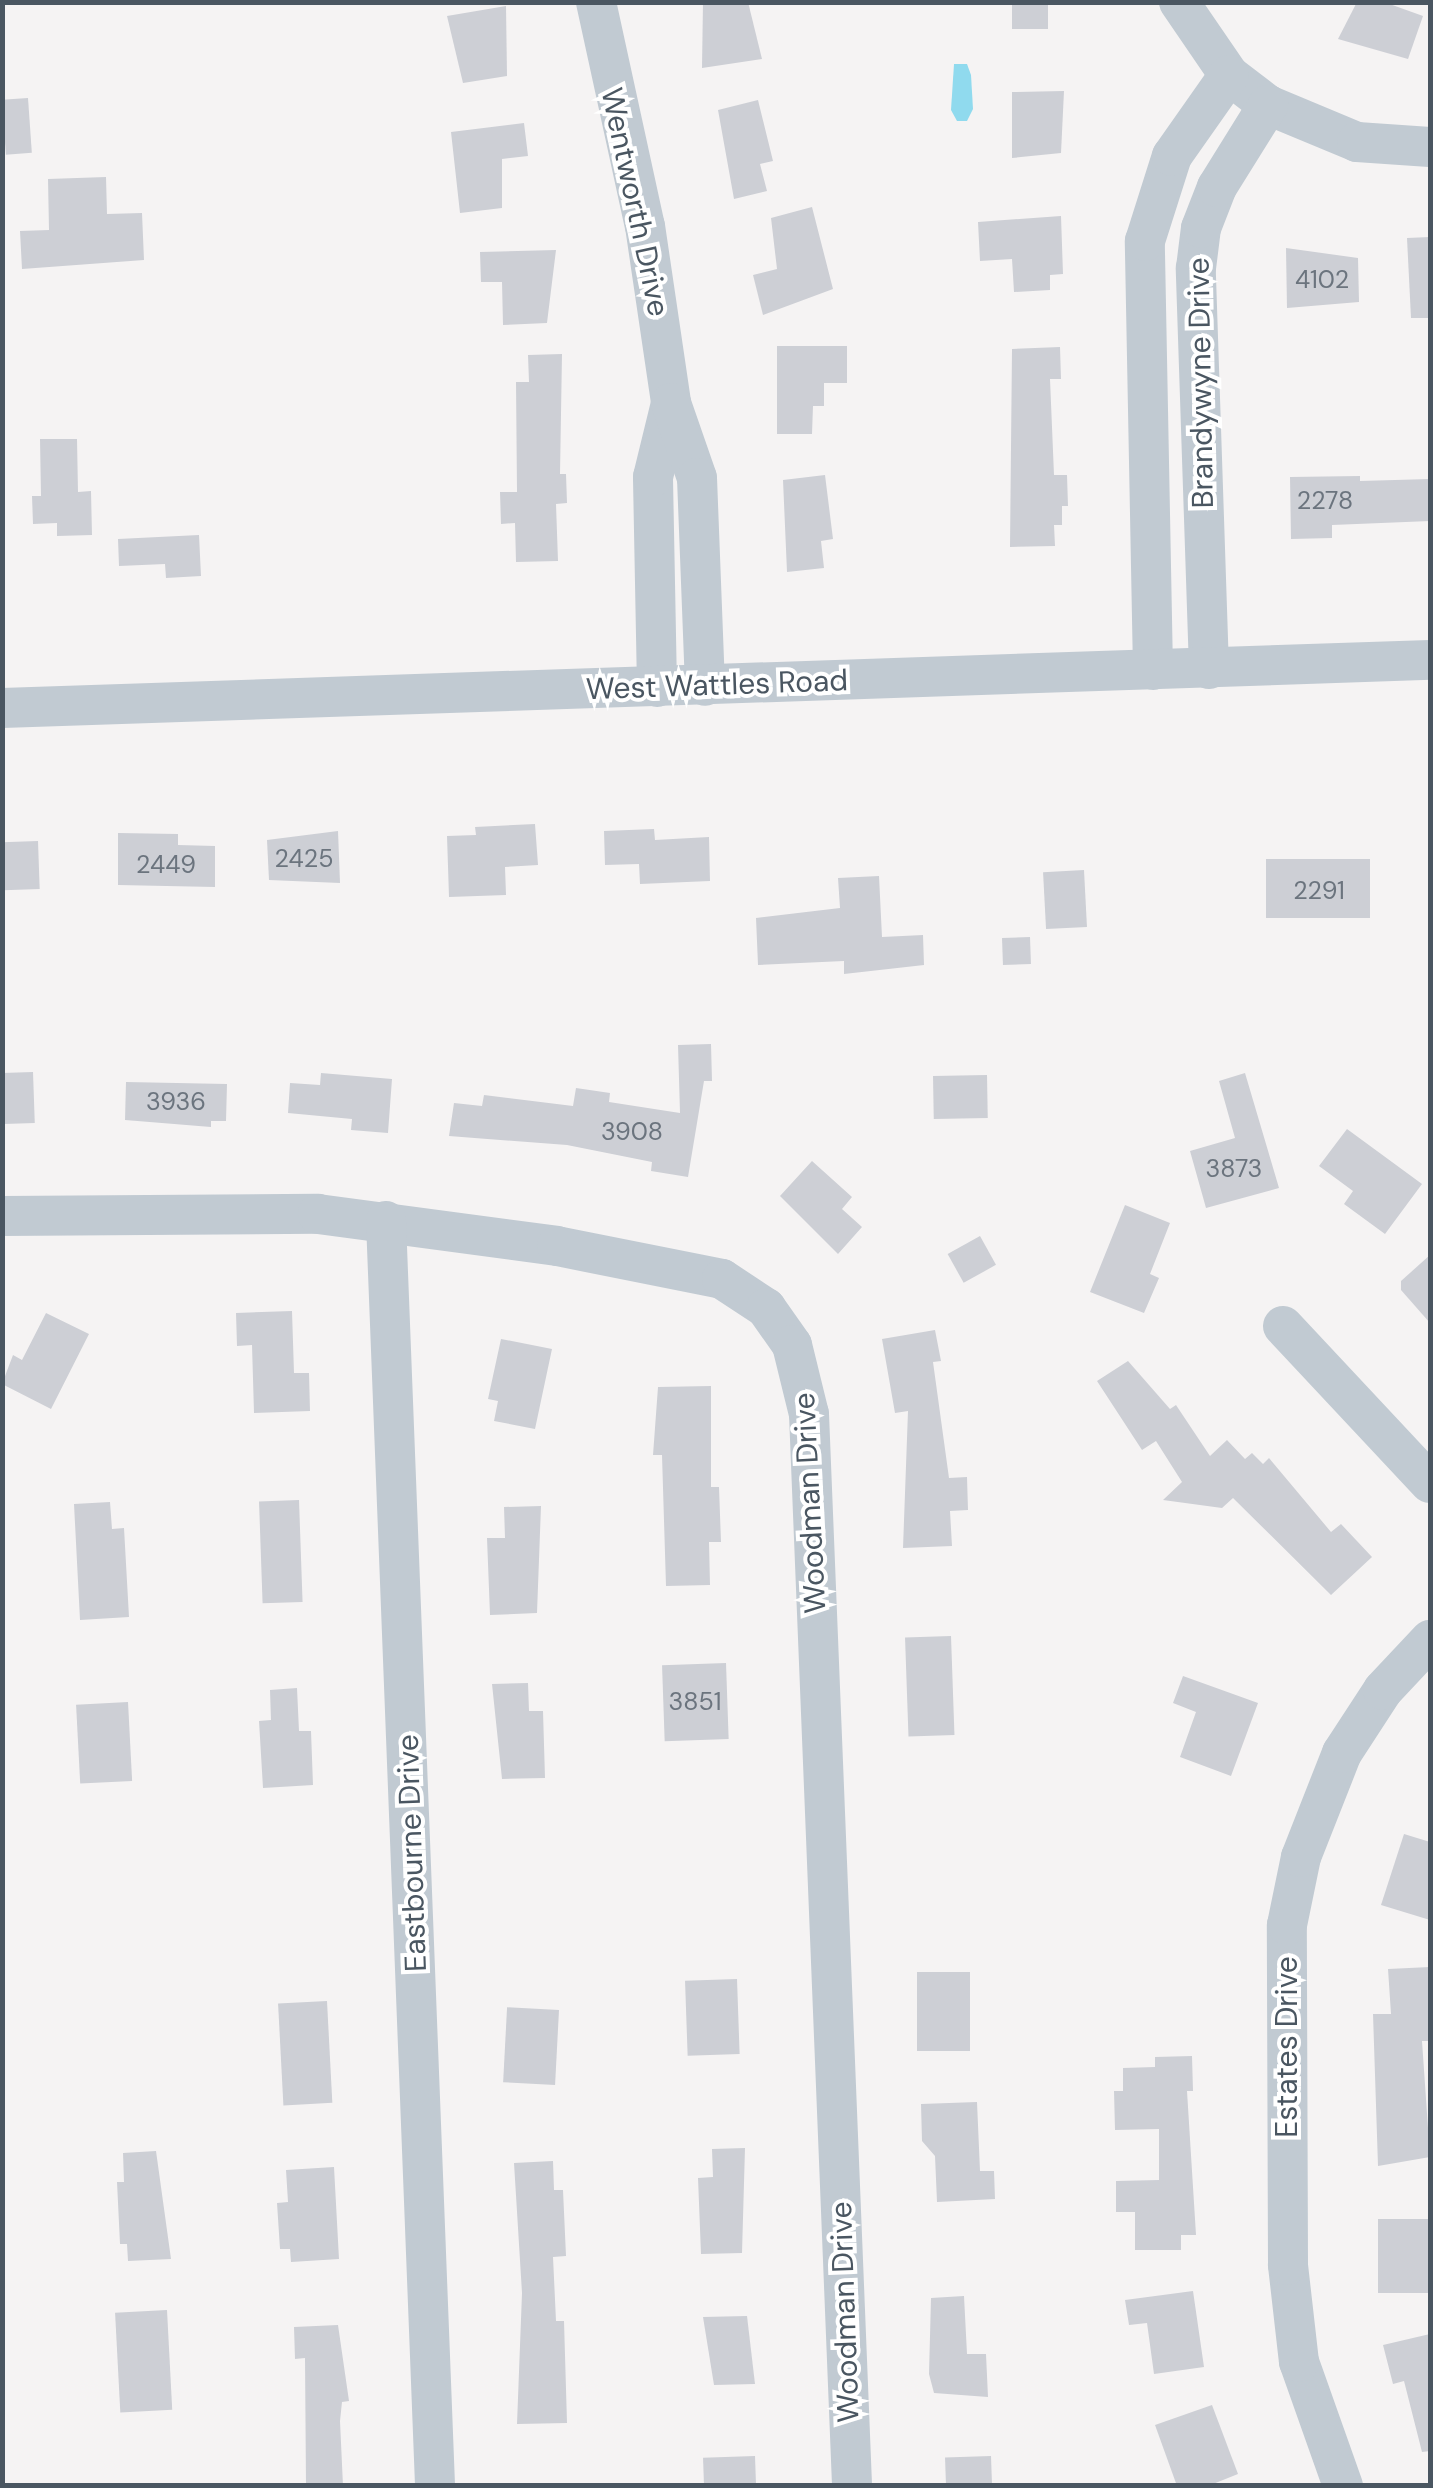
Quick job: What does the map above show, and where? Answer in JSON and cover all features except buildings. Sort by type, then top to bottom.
[{"type":"street","name":"Wentworth Drive","points":[[596,2],[645,226],[671,403],[697,478],[705,686]]},
{"type":"street","points":[[1179,2],[1228,75],[1268,105],[1356,142],[1430,148]]},
{"type":"street","name":"Brandywyne Drive","points":[[1153,670],[1145,241],[1172,156],[1228,75]]},
{"type":"street","name":"Brandywyne Drive","points":[[1208,668],[1196,268],[1201,228],[1217,186],[1268,105]]},
{"type":"street","name":"Wentworth Drive","points":[[657,686],[653,476],[671,403]]},
{"type":"street","name":"West Wattles Road","points":[[2,708],[1430,660]]},
{"type":"street","name":"Woodman Drive","points":[[2,1216],[252,1211],[386,1222],[722,1278],[766,1308],[792,1344],[809,1414],[852,2486]]},
{"type":"street","name":"Eastbourne Drive","points":[[386,1222],[435,2486]]},
{"type":"street","points":[[1283,1326],[1430,1482]]},
{"type":"street","name":"Estates Drive","points":[[1343,2486],[1298,2362],[1288,2265],[1288,1925],[1301,1857],[1342,1753],[1383,1690],[1430,1640]]},
{"type":"water","points":[[954,64],[967,64],[971,75],[973,109],[967,121],[957,121],[951,110]]}]
